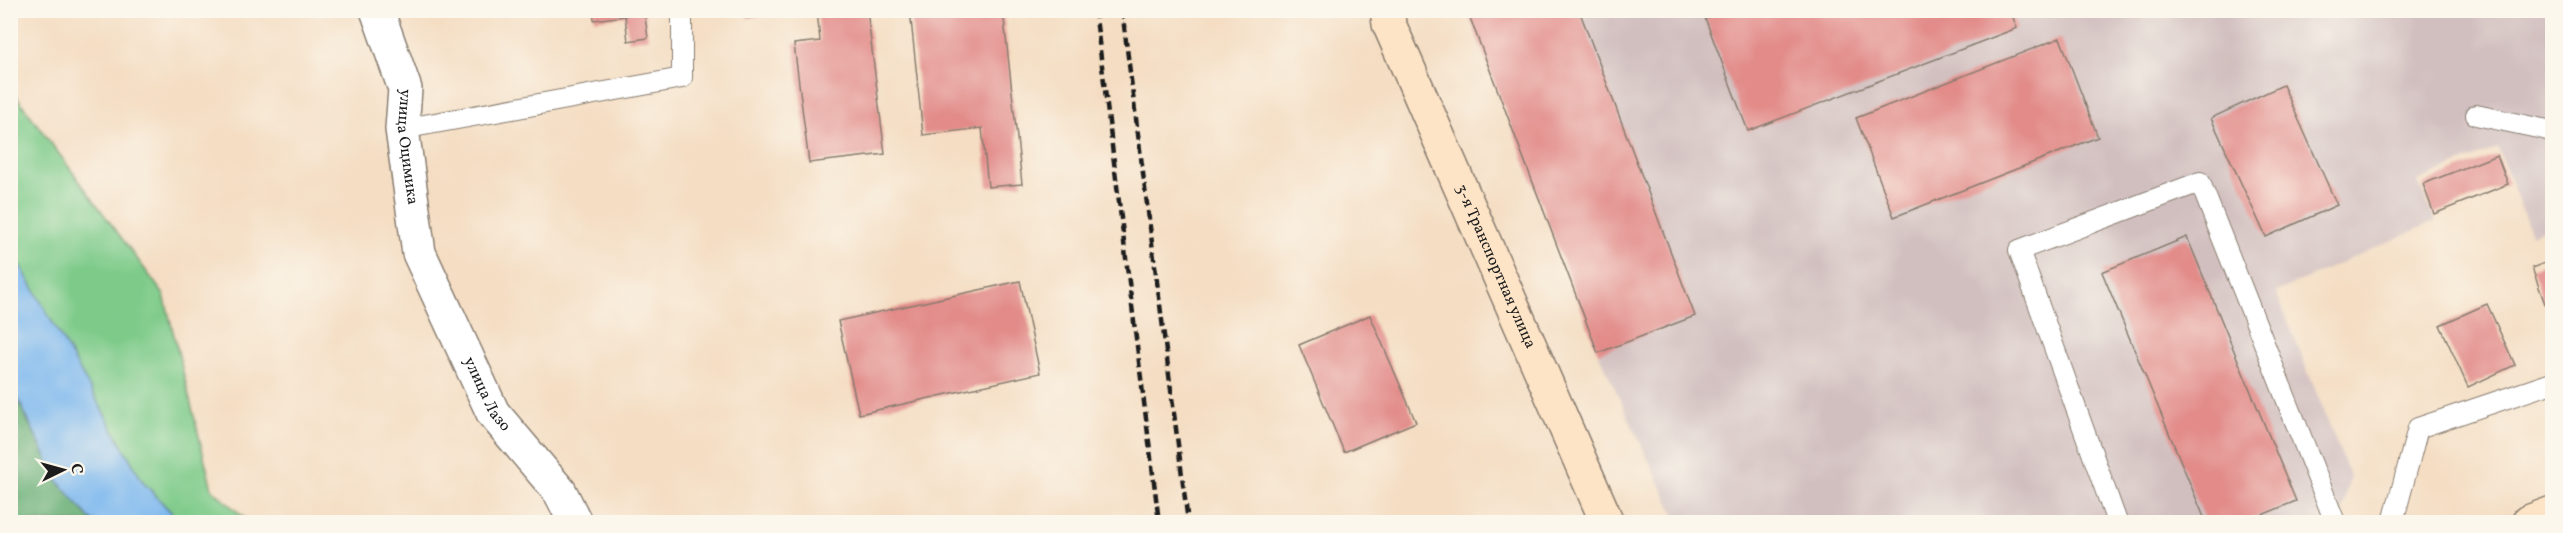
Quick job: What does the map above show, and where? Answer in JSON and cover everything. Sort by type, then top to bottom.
[{"type":"street","name":"улица Оцимика","points":[[377,10],[405,89],[402,129],[419,253]]},
{"type":"street","name":"3-я Транспортная улица","points":[[1387,10],[1389,24],[1607,522]]},
{"type":"street","name":"улица Лазо","points":[[419,253],[493,413],[560,492],[575,522]]},
{"type":"street","points":[[2528,522],[2553,513]]},
{"type":"lane","points":[[402,129],[682,78],[682,10]]},
{"type":"lane","points":[[2476,115],[2553,131]]},
{"type":"lane","points":[[2117,522],[2019,250],[2200,182],[2335,522]]},
{"type":"lane","points":[[2393,522],[2418,428],[2553,383]]},
{"type":"shaded area","points":[[1467,11],[2552,11],[2552,226],[2531,234],[2498,148],[2418,181],[2435,221],[2276,292],[2350,476],[2340,522],[1678,522],[1598,353]]},
{"type":"green space","points":[[10,88],[164,295],[212,489],[249,522],[180,522],[143,482],[11,249]]},
{"type":"green space","points":[[10,384],[57,480],[93,522],[16,522],[11,514]]},
{"type":"water","points":[[11,249],[143,482],[180,522],[93,522],[57,480],[11,384]]},
{"type":"building","points":[[593,10],[644,10],[648,38],[628,41],[625,16],[594,20]]},
{"type":"building","points":[[746,10],[792,10],[792,12],[747,18]]},
{"type":"building","points":[[817,10],[867,10],[885,154],[809,163],[794,44],[820,41]]},
{"type":"building","points":[[910,10],[1003,10],[1022,184],[988,187],[982,128],[923,135]]},
{"type":"building","points":[[1467,10],[1579,10],[1695,316],[1598,353]]},
{"type":"building","points":[[1702,10],[2010,10],[2017,28],[1748,131]]},
{"type":"building","points":[[2060,38],[2098,137],[1894,217],[1856,118]]},
{"type":"building","points":[[2283,85],[2337,205],[2266,237],[2211,118]]},
{"type":"building","points":[[2497,155],[2508,184],[2434,214],[2423,184]]},
{"type":"building","points":[[2187,237],[2296,501],[2245,522],[2206,522],[2102,272]]},
{"type":"building","points":[[2552,260],[2552,323],[2532,268]]},
{"type":"building","points":[[1020,281],[1040,373],[859,414],[838,321]]},
{"type":"building","points":[[2487,304],[2515,365],[2468,387],[2440,325]]},
{"type":"building","points":[[1370,315],[1416,422],[1344,452],[1299,345]]},
{"type":"railway","points":[[1095,10],[1159,522]]},
{"type":"railway","points":[[1122,10],[1188,522]]}]
